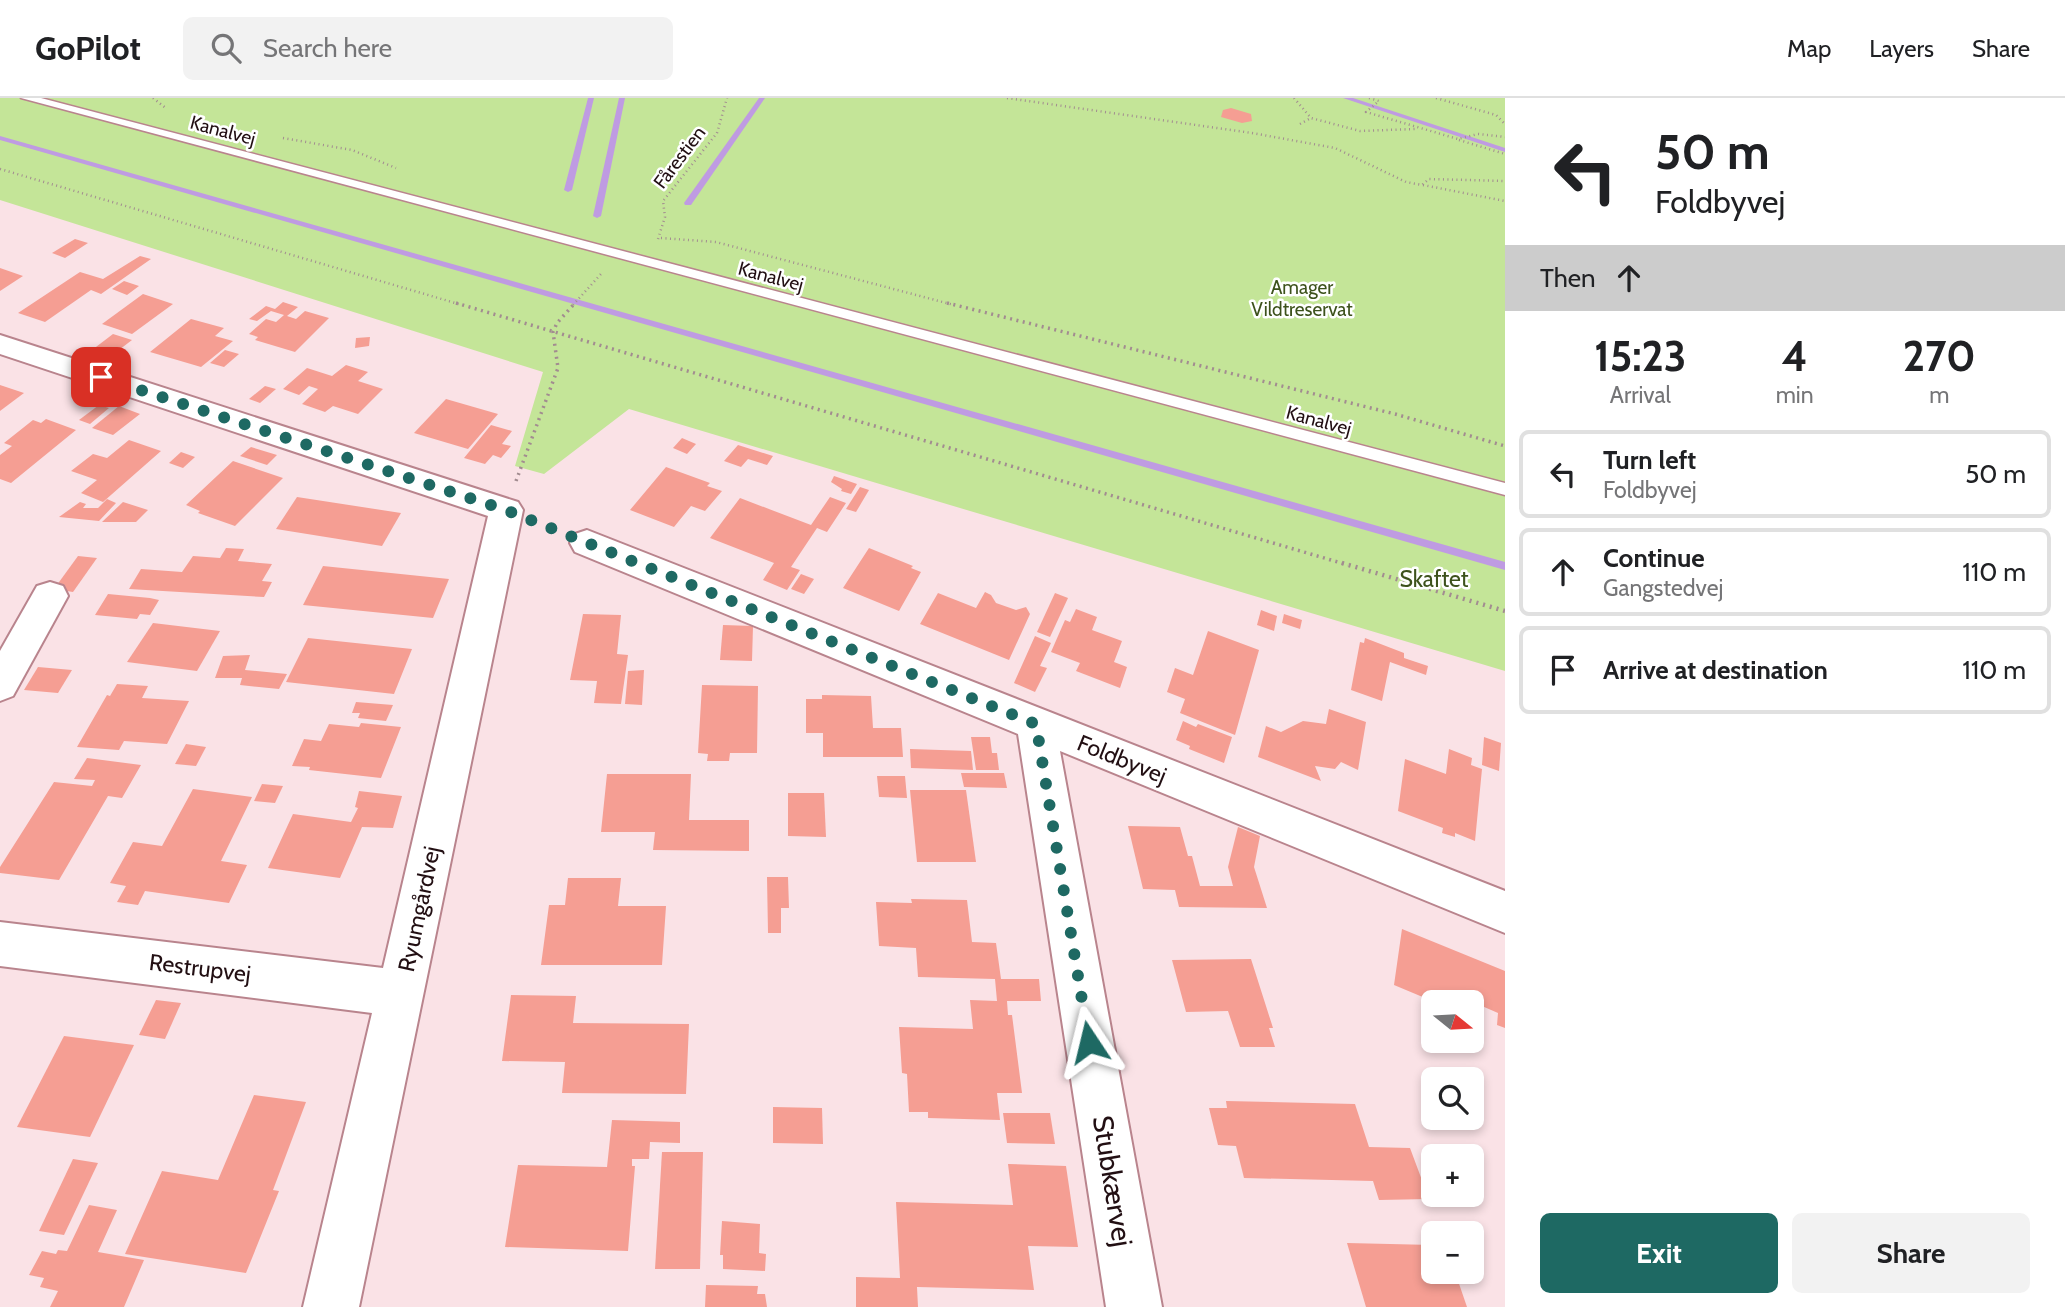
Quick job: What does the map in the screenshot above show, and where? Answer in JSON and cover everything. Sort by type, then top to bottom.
[{"type":"street","points":[[0,344],[506,510]]},
{"type":"street","name":"Ryumgårdvej","points":[[331,1307],[506,510]]},
{"type":"street","name":"Foldbyvej","points":[[587,543],[1505,912]]},
{"type":"street","points":[[0,685],[50,596]]},
{"type":"street","name":"Stubkærvej","points":[[1036,724],[1134,1307]]},
{"type":"street","name":"Restrupvej","points":[[0,944],[400,993]]},
{"type":"lane","name":"Kanalvej","points":[[27,98],[1505,489]]},
{"type":"path","points":[[153,98],[167,110]]},
{"type":"path","name":"Fårestien","points":[[658,266],[668,256],[666,247],[656,237],[665,217],[663,201],[717,133],[727,98]]},
{"type":"path","points":[[1007,98],[1252,133],[1335,148],[1406,182],[1505,201]]},
{"type":"path","points":[[1294,98],[1311,118],[1360,131],[1420,129]]},
{"type":"path","points":[[1369,98],[1378,101],[1366,112],[1505,154]]},
{"type":"path","points":[[1436,98],[1496,115],[1505,124]]},
{"type":"path","points":[[1300,124],[1311,118]]},
{"type":"path","points":[[1458,139],[1472,136],[1505,137]]},
{"type":"path","points":[[279,137],[352,150],[401,169]]},
{"type":"path","points":[[0,169],[1505,611]]},
{"type":"path","points":[[1422,185],[1429,179],[1505,181]]},
{"type":"path","points":[[656,237],[716,242],[932,299],[1395,414],[1505,446]]},
{"type":"path","points":[[506,510],[558,368],[553,332],[557,323],[591,287]]},
{"type":"green space","name":"Amager Vildtreservat","points":[[0,98],[1505,98],[1505,671],[629,409],[544,474],[515,466],[543,372],[0,200]]},
{"type":"building","points":[[1231,108],[1251,114],[1252,121],[1242,123],[1221,117],[1223,110]]},
{"type":"building","points":[[75,239],[88,243],[65,258],[52,253]]},
{"type":"building","points":[[140,256],[151,259],[101,294],[91,290],[45,322],[18,313],[80,272],[103,279]]},
{"type":"building","points":[[0,268],[23,276],[0,291]]},
{"type":"building","points":[[124,281],[139,286],[127,295],[112,289]]},
{"type":"building","points":[[143,294],[173,304],[132,334],[102,324]]},
{"type":"building","points":[[283,302],[298,307],[287,316],[296,319],[305,311],[329,318],[295,352],[255,340],[258,337],[249,334],[266,319],[276,322],[284,315],[271,311],[257,321],[249,319],[266,306],[275,309]]},
{"type":"building","points":[[191,319],[224,328],[215,336],[233,341],[201,367],[150,352]]},
{"type":"building","points":[[113,334],[132,340],[111,356],[92,350]]},
{"type":"building","points":[[370,337],[369,346],[355,348],[356,338]]},
{"type":"building","points":[[225,350],[239,354],[224,367],[210,363]]},
{"type":"building","points":[[346,365],[368,372],[358,381],[383,389],[358,414],[333,406],[325,412],[302,404],[318,389],[309,386],[299,395],[283,389],[307,368],[332,376]]},
{"type":"building","points":[[0,385],[24,393],[0,411]]},
{"type":"building","points":[[265,386],[276,389],[260,403],[249,399]]},
{"type":"building","points":[[446,399],[498,414],[468,449],[414,433]]},
{"type":"building","points":[[99,405],[109,408],[90,424],[79,420]]},
{"type":"building","points":[[119,406],[140,414],[113,435],[92,428]]},
{"type":"building","points":[[46,419],[76,430],[11,483],[0,479],[0,455],[12,446],[4,443],[33,420],[41,423]]},
{"type":"building","points":[[491,425],[512,431],[502,444],[511,446],[501,458],[493,455],[485,464],[464,458]]},
{"type":"building","points":[[682,438],[696,444],[687,454],[673,448]]},
{"type":"building","points":[[129,440],[161,451],[103,502],[81,493],[97,480],[71,471],[93,454],[107,458]]},
{"type":"building","points":[[738,445],[773,456],[767,465],[748,459],[741,467],[724,461]]},
{"type":"building","points":[[251,447],[277,455],[267,465],[240,456]]},
{"type":"building","points":[[181,452],[195,457],[183,468],[169,463]]},
{"type":"building","points":[[233,461],[283,478],[235,526],[198,513],[200,511],[186,505]]},
{"type":"building","points":[[666,467],[710,483],[707,486],[722,491],[705,511],[691,506],[674,527],[630,510]]},
{"type":"building","points":[[834,476],[857,484],[851,494],[841,491],[842,489],[831,482]]},
{"type":"building","points":[[860,487],[869,490],[856,512],[846,509]]},
{"type":"building","points":[[297,497],[401,513],[382,546],[276,529]]},
{"type":"building","points":[[830,497],[846,503],[827,532],[817,528],[791,567],[800,570],[787,590],[763,580],[774,563],[710,538],[740,498],[811,525]]},
{"type":"building","points":[[107,499],[116,503],[99,521],[59,517],[80,502],[86,504],[83,508],[98,508]]},
{"type":"building","points":[[123,502],[148,510],[136,522],[102,522]]},
{"type":"building","points":[[226,548],[244,549],[238,561],[272,564],[262,581],[272,582],[264,597],[129,589],[141,569],[182,572],[193,556],[220,558]]},
{"type":"building","points":[[869,548],[921,572],[899,611],[843,588]]},
{"type":"building","points":[[78,556],[97,558],[73,592],[54,589]]},
{"type":"building","points":[[323,566],[449,579],[433,618],[303,605]]},
{"type":"building","points":[[801,574],[814,579],[804,594],[791,589]]},
{"type":"building","points":[[985,592],[991,595],[996,603],[1016,610],[1026,607],[1030,614],[1009,660],[920,624],[938,593],[976,608]]},
{"type":"building","points":[[1055,593],[1068,598],[1050,637],[1037,632]]},
{"type":"building","points":[[108,594],[159,600],[150,615],[140,614],[137,619],[95,615]]},
{"type":"building","points":[[1076,609],[1097,617],[1092,630],[1122,641],[1114,662],[1127,667],[1120,688],[1076,671],[1080,663],[1051,652],[1065,620],[1070,622]]},
{"type":"building","points":[[1261,610],[1277,616],[1274,631],[1257,625]]},
{"type":"building","points":[[583,614],[621,615],[617,654],[628,655],[621,704],[594,703],[597,681],[570,680]]},
{"type":"building","points":[[1284,614],[1302,620],[1300,629],[1282,623]]},
{"type":"building","points":[[153,623],[220,631],[197,671],[127,662]]},
{"type":"building","points":[[723,625],[753,626],[752,661],[720,660]]},
{"type":"building","points":[[1208,631],[1259,650],[1235,735],[1180,713],[1185,699],[1167,692],[1175,668],[1193,675]]},
{"type":"building","points":[[1035,636],[1051,643],[1040,666],[1047,668],[1035,692],[1014,683]]},
{"type":"building","points":[[308,638],[412,649],[394,694],[286,682]]},
{"type":"building","points":[[1365,638],[1404,653],[1404,658],[1428,666],[1426,675],[1390,662],[1382,701],[1351,690],[1360,642],[1364,643]]},
{"type":"building","points":[[250,655],[245,670],[287,674],[279,689],[240,685],[242,678],[215,678],[223,656]]},
{"type":"building","points":[[38,667],[72,670],[58,693],[24,690]]},
{"type":"building","points":[[644,670],[642,705],[625,704],[628,671]]},
{"type":"building","points":[[117,684],[148,686],[142,698],[189,701],[167,744],[124,741],[119,750],[77,747],[107,695],[110,696]]},
{"type":"building","points":[[702,685],[758,686],[757,753],[730,753],[729,761],[707,761],[708,754],[698,753]]},
{"type":"building","points":[[822,695],[871,696],[873,728],[901,728],[903,757],[823,757],[823,733],[806,733],[806,699],[822,699]]},
{"type":"building","points":[[356,702],[393,705],[386,721],[358,718],[360,713],[352,713]]},
{"type":"building","points":[[1329,709],[1366,722],[1358,770],[1341,762],[1335,769],[1315,766],[1321,781],[1258,757],[1266,726],[1281,732],[1303,721],[1326,724]]},
{"type":"building","points":[[1183,721],[1232,737],[1224,763],[1189,749],[1190,746],[1176,740]]},
{"type":"building","points":[[361,723],[401,727],[381,778],[292,766],[304,739],[321,741],[329,724],[359,727]]},
{"type":"building","points":[[971,737],[990,737],[992,753],[997,753],[999,770],[976,770]]},
{"type":"building","points":[[1484,737],[1501,743],[1499,771],[1482,765]]},
{"type":"building","points":[[186,744],[206,747],[196,766],[175,764]]},
{"type":"building","points":[[910,749],[971,751],[973,770],[911,768]]},
{"type":"building","points":[[1449,749],[1472,758],[1471,765],[1482,769],[1475,841],[1455,833],[1455,837],[1442,833],[1443,828],[1398,811],[1405,759],[1446,774]]},
{"type":"building","points":[[87,758],[141,765],[122,798],[108,796],[59,880],[0,873],[0,867],[54,782],[92,786],[95,780],[74,779]]},
{"type":"building","points":[[961,773],[1004,773],[1007,788],[964,787]]},
{"type":"building","points":[[607,774],[691,774],[689,820],[749,820],[749,851],[653,850],[655,832],[601,832]]},
{"type":"building","points":[[877,776],[905,776],[907,798],[879,797]]},
{"type":"building","points":[[262,784],[283,786],[275,803],[254,801]]},
{"type":"building","points":[[193,789],[252,797],[221,861],[247,865],[229,903],[145,891],[138,905],[117,902],[126,886],[110,883],[133,842],[162,846]]},
{"type":"building","points":[[910,790],[966,790],[976,862],[917,862]]},
{"type":"building","points":[[359,791],[402,796],[393,828],[362,827],[340,878],[268,868],[293,814],[351,822],[358,808],[355,807]]},
{"type":"building","points":[[788,793],[824,793],[826,837],[788,836]]},
{"type":"building","points":[[1128,826],[1180,827],[1200,886],[1233,886],[1228,867],[1238,827],[1260,836],[1254,867],[1267,908],[1179,907],[1175,890],[1143,889]]},
{"type":"building","points":[[767,877],[788,877],[789,908],[781,908],[781,933],[768,933]]},
{"type":"building","points":[[568,878],[621,878],[618,906],[666,906],[662,965],[541,965],[549,905],[565,905]]},
{"type":"building","points":[[911,899],[967,900],[972,942],[996,943],[1001,979],[1039,979],[1041,1001],[1007,1001],[1008,1015],[1012,1015],[1022,1093],[997,1093],[1000,1120],[928,1118],[928,1112],[909,1112],[907,1074],[902,1073],[899,1027],[973,1029],[970,1000],[997,1001],[995,979],[918,977],[916,948],[879,946],[876,902],[912,903]]},
{"type":"building","points":[[1402,929],[1505,971],[1505,1028],[1497,1025],[1498,1013],[1484,1007],[1484,990],[1421,990],[1421,996],[1394,985]]},
{"type":"building","points":[[1251,959],[1273,1028],[1269,1028],[1275,1047],[1240,1047],[1228,1011],[1186,1012],[1172,960]]},
{"type":"building","points":[[511,995],[576,996],[573,1023],[689,1024],[686,1094],[562,1093],[565,1062],[502,1061]]},
{"type":"building","points":[[156,1000],[181,1003],[165,1039],[139,1035]]},
{"type":"building","points":[[64,1036],[134,1045],[90,1137],[17,1127]]},
{"type":"building","points":[[254,1095],[306,1102],[273,1190],[279,1191],[246,1273],[125,1254],[162,1171],[218,1180]]},
{"type":"building","points":[[1226,1101],[1355,1104],[1369,1147],[1410,1148],[1421,1178],[1421,1199],[1379,1200],[1373,1181],[1244,1178],[1236,1146],[1218,1145],[1209,1108],[1227,1108]]},
{"type":"building","points":[[773,1107],[822,1108],[823,1144],[773,1143]]},
{"type":"building","points":[[1003,1113],[1050,1113],[1055,1144],[1007,1143]]},
{"type":"building","points":[[612,1120],[680,1122],[680,1143],[650,1142],[649,1159],[632,1159],[632,1166],[635,1166],[628,1251],[505,1247],[518,1165],[607,1167]]},
{"type":"building","points":[[662,1152],[703,1152],[700,1269],[655,1269]]},
{"type":"building","points":[[73,1159],[98,1163],[64,1235],[39,1231]]},
{"type":"building","points":[[1008,1164],[1066,1166],[1078,1247],[1028,1246],[1034,1290],[917,1287],[918,1307],[856,1307],[856,1277],[900,1278],[896,1202],[1013,1205]]},
{"type":"building","points":[[89,1205],[117,1210],[98,1252],[144,1260],[124,1307],[50,1307],[58,1291],[40,1287],[44,1278],[29,1275],[42,1251],[56,1254],[58,1250],[67,1251]]},
{"type":"building","points":[[722,1221],[760,1224],[759,1253],[766,1254],[765,1271],[723,1269],[723,1255],[720,1255]]},
{"type":"building","points":[[1347,1243],[1421,1245],[1421,1284],[1459,1284],[1467,1307],[1366,1307]]},
{"type":"building","points":[[706,1285],[758,1286],[757,1294],[765,1294],[767,1307],[705,1307]]},
{"type":"waterway","points":[[568,190],[591,98]]},
{"type":"waterway","points":[[597,216],[622,98]]},
{"type":"waterway","points":[[688,203],[762,98]]},
{"type":"waterway","points":[[1346,98],[1505,150]]},
{"type":"waterway","points":[[0,138],[1505,566]]},
{"type":"route","points":[[101,377],[506,510],[1036,724],[1089,1042]]},
{"type":"park label","name":"Skaftet","points":[[1434,579]]}]
